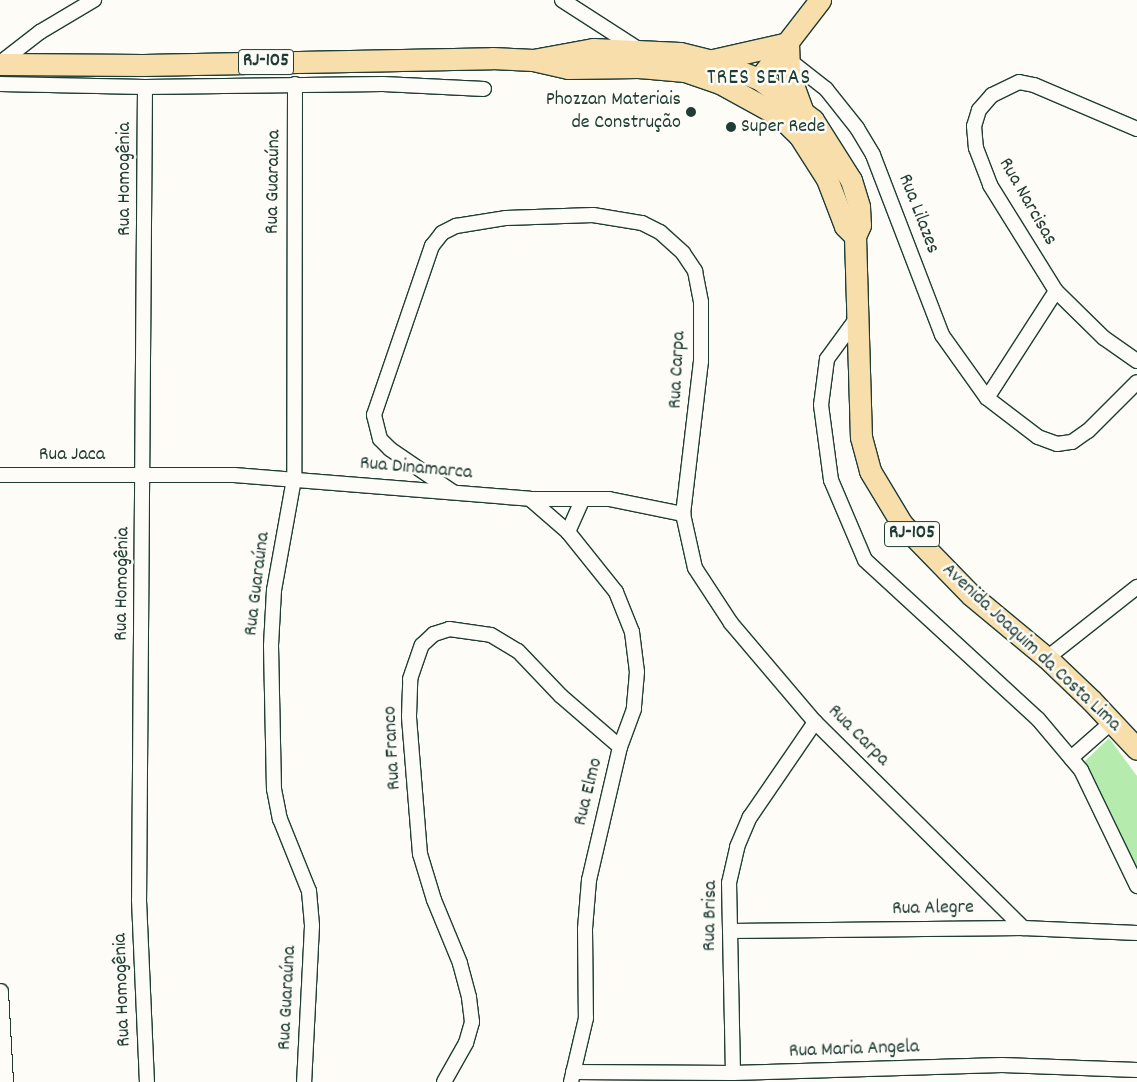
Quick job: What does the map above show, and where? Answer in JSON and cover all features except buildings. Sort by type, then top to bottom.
[{"type":"main road","points":[[720,83],[759,78],[788,52],[820,0]]},
{"type":"main road","name":"Avenida Joaquim da Costa Lima","points":[[0,64],[143,65],[379,60],[533,60],[594,49],[638,49],[680,53],[712,61],[759,78],[802,111],[828,141],[851,180],[860,225],[855,236],[861,437],[870,471],[886,502],[902,524],[971,595],[1047,658],[1113,721],[1137,749]]},
{"type":"main road","points":[[712,61],[788,52]]},
{"type":"main road","points":[[788,52],[793,92],[802,111]]},
{"type":"main road","name":"Avenida Joaquim da Costa Lima","points":[[533,60],[568,68],[638,67],[685,72],[720,83],[778,115],[799,135],[823,172],[845,226],[855,236]]},
{"type":"main road","points":[[759,78],[778,115]]},
{"type":"street","points":[[0,64],[40,32],[94,0]]},
{"type":"street","points":[[562,0],[638,49]]},
{"type":"street","name":"Rua Lilazes","points":[[788,52],[826,89],[857,128],[873,155],[942,335],[987,398],[1038,437],[1057,444],[1072,442],[1088,431],[1137,382]]},
{"type":"street","points":[[379,60],[383,84]]},
{"type":"street","name":"Rua Narcisas","points":[[1137,130],[1034,85],[1019,82],[992,95],[979,110],[974,126],[976,148],[990,185],[1056,292],[1104,338],[1137,361]]},
{"type":"street","points":[[0,84],[145,87],[383,84],[484,89]]},
{"type":"street","name":"Rua Guaraúna","points":[[295,84],[294,479],[274,590],[271,646],[274,789],[280,819],[309,890],[311,917],[304,1082]]},
{"type":"street","name":"Rua Homogênia","points":[[145,87],[144,474],[139,900],[146,1082]]},
{"type":"street","name":"Rua Carpa","points":[[453,492],[390,449],[380,439],[374,415],[432,246],[449,230],[477,220],[594,216],[642,223],[660,232],[683,253],[695,271],[701,302],[701,361],[683,514],[695,568],[708,590],[756,655],[815,722],[1024,928]]},
{"type":"street","points":[[987,398],[1056,292]]},
{"type":"street","points":[[857,318],[827,359],[821,405],[831,480],[865,560],[1038,719],[1071,758],[1102,809],[1137,886]]},
{"type":"street","name":"Rua Dinamarca","points":[[144,474],[294,479],[530,499],[609,499],[650,504],[683,514]]},
{"type":"street","name":"Rua Jaca","points":[[0,475],[144,474]]},
{"type":"street","name":"Rua Elmo","points":[[530,499],[568,532],[616,592],[632,632],[637,672],[634,709],[620,748],[589,880],[585,929],[586,1018],[572,1077]]},
{"type":"street","points":[[568,532],[582,499]]},
{"type":"street","points":[[1047,658],[1137,587]]},
{"type":"street","name":"Rua Franco","points":[[444,1082],[466,1043],[472,1022],[470,996],[460,963],[434,900],[420,854],[409,716],[410,678],[422,644],[434,634],[448,629],[492,635],[518,651],[561,696],[620,748]]},
{"type":"street","points":[[1071,758],[1113,721]]},
{"type":"street","name":"Rua Brisa","points":[[733,1073],[729,883],[736,847],[750,817],[815,722]]},
{"type":"street","name":"Rua Alegre","points":[[730,931],[1024,928],[1137,933]]},
{"type":"street","points":[[0,992],[5,1082]]},
{"type":"street","name":"Rua Maria Angela","points":[[572,1077],[714,1077],[733,1073],[851,1076],[1002,1065],[1137,1070]]},
{"type":"green space","points":[[1109,738],[1137,776],[1137,882],[1084,762]]},
{"type":"place","name":"Phozzan Materiais de Construção","points":[[691,112]]},
{"type":"place","name":"Super Rede","points":[[731,127]]},
{"type":"district","name":"TRES SETAS","points":[[759,79]]}]
